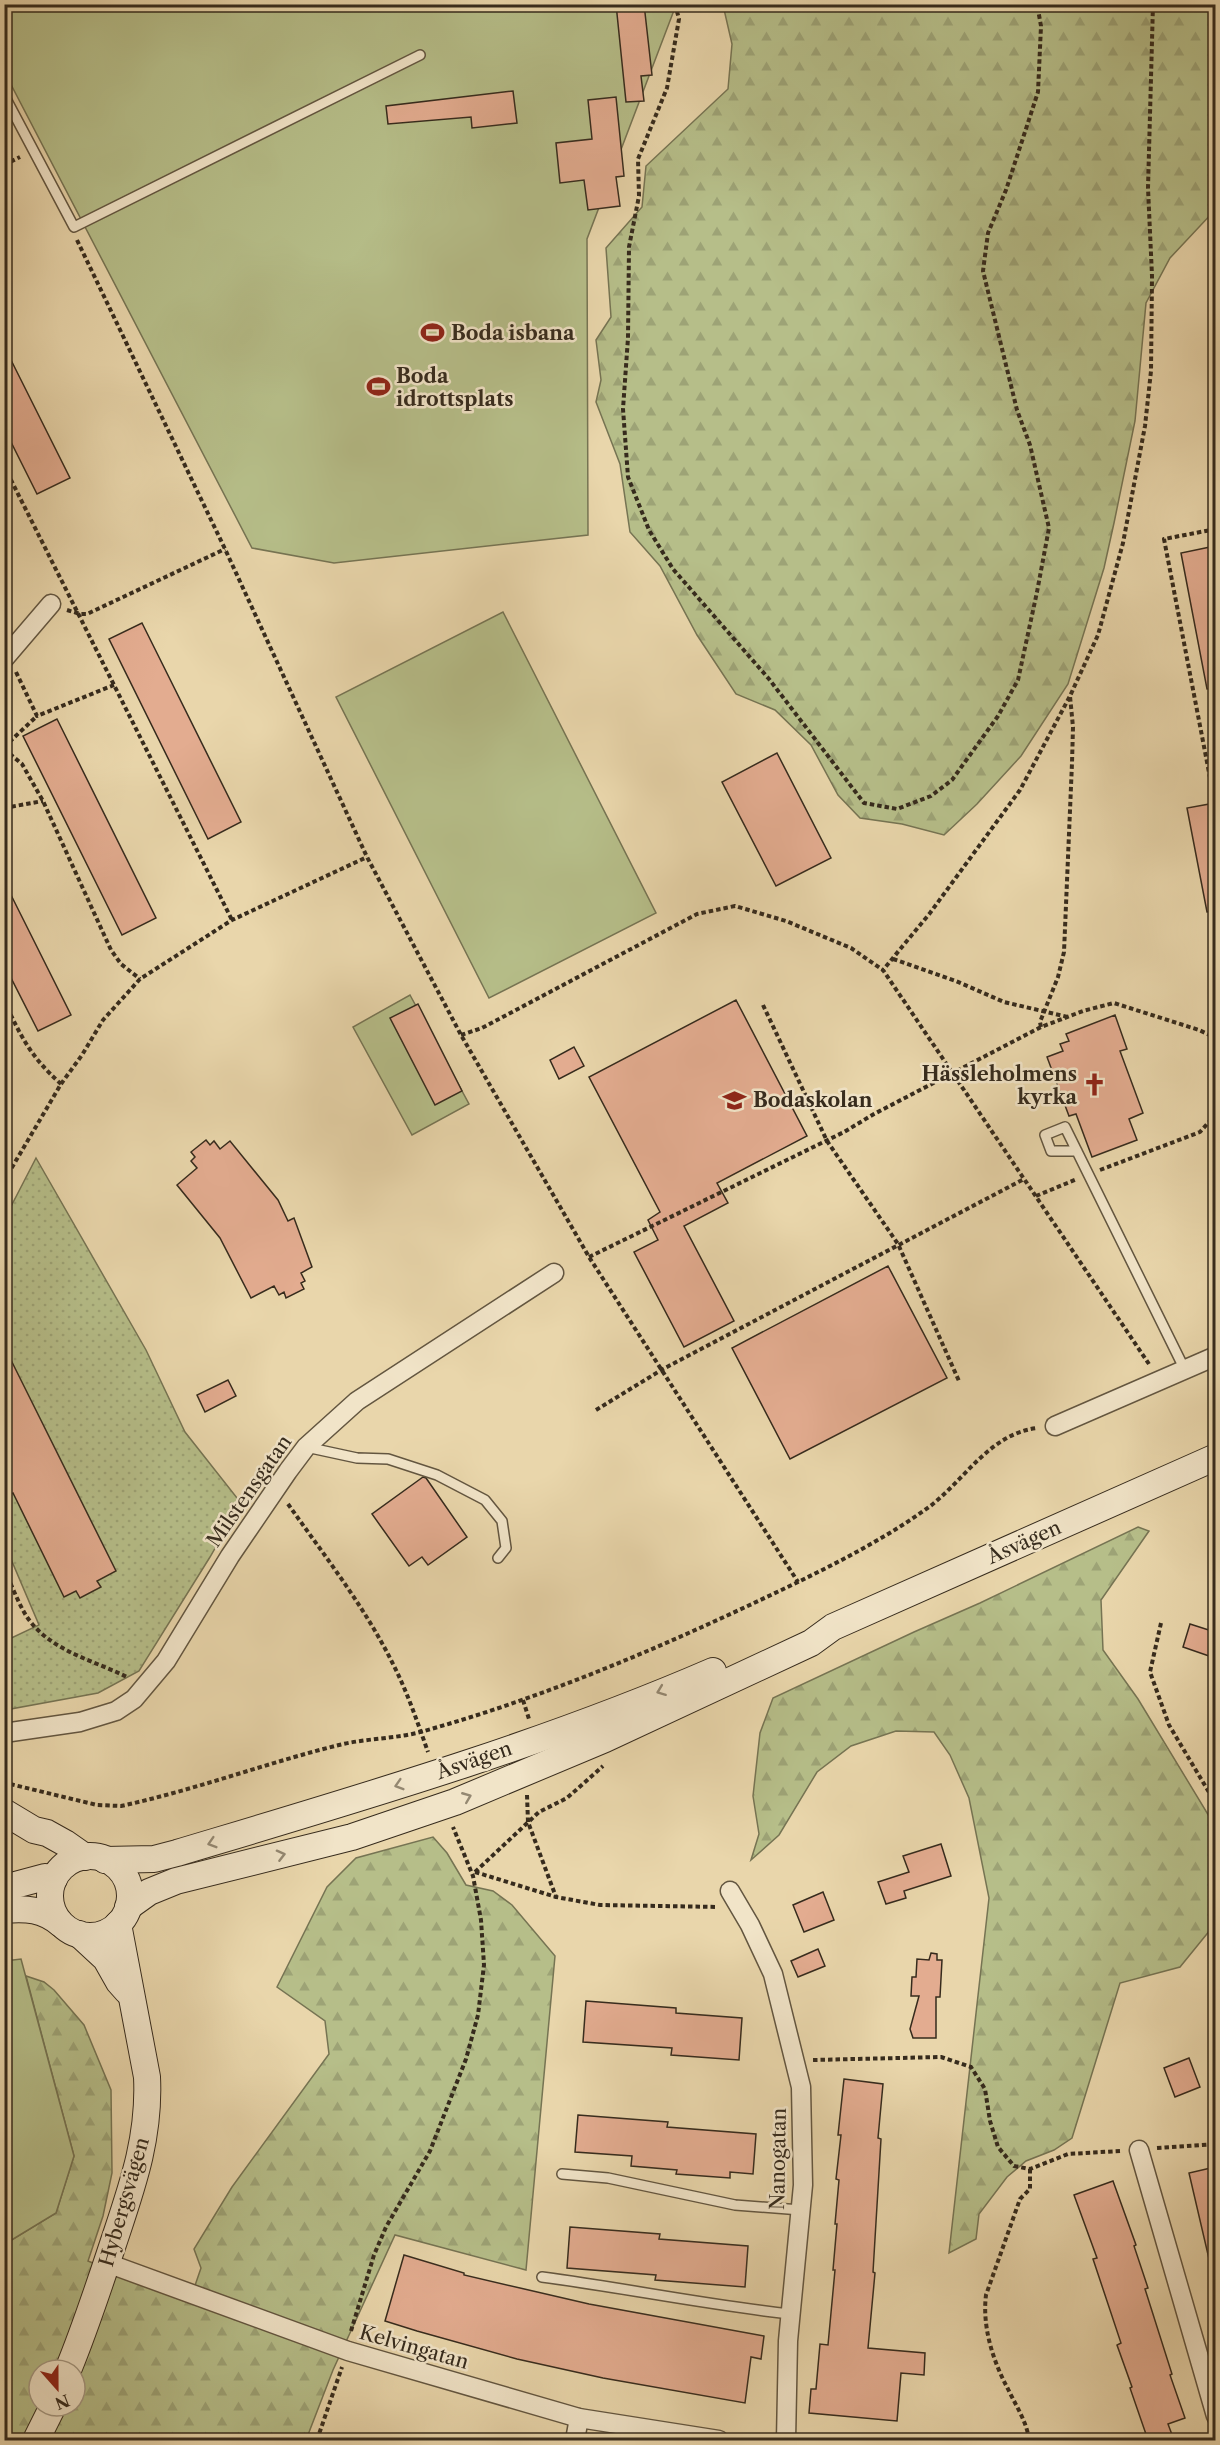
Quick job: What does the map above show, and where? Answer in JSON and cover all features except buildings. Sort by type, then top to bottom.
[{"type":"street","points":[[6,657],[51,604]]},
{"type":"street","name":"Milstensgatan","points":[[4,1733],[80,1722],[116,1711],[134,1699],[166,1661],[230,1556],[306,1448],[357,1401],[554,1273]]},
{"type":"street","points":[[1055,1426],[1215,1356]]},
{"type":"street","name":"Åsvägen","points":[[123,1916],[149,1892],[176,1881],[352,1837],[455,1802],[516,1778],[811,1643],[833,1627],[1215,1457]]},
{"type":"street","name":"Åsvägen","points":[[95,1858],[154,1858],[177,1853],[446,1771],[691,1680],[807,1630],[833,1627]]},
{"type":"street","points":[[4,1812],[34,1830],[47,1833],[95,1858],[116,1866],[124,1876],[129,1888],[123,1916],[103,1934],[70,1929],[50,1915],[37,1910],[4,1910]]},
{"type":"street","points":[[34,1830],[55,1877]]},
{"type":"street","points":[[70,1929],[54,1912],[50,1899],[55,1877],[66,1864],[95,1858]]},
{"type":"street","points":[[4,1887],[55,1877]]},
{"type":"street","name":"Nanogatan","points":[[730,1891],[773,1974],[801,2087],[803,2185],[790,2314],[786,2440]]},
{"type":"street","name":"Hybergsvägen","points":[[72,2358],[138,2168],[147,2119],[147,2077],[138,2023],[130,1994],[123,1916]]},
{"type":"street","name":"Hybergsvägen","points":[[70,1929],[106,1959],[119,1982],[130,1994]]},
{"type":"street","points":[[1139,2150],[1215,2416]]},
{"type":"street","name":"Kelvingatan","points":[[107,2263],[348,2351],[579,2418],[719,2440]]},
{"type":"street","points":[[36,2440],[47,2418]]},
{"type":"street","points":[[575,2440],[579,2418]]},
{"type":"lane","points":[[4,95],[74,227],[420,55]]},
{"type":"lane","points":[[1077,1151],[1185,1370]]},
{"type":"lane","points":[[306,1448],[357,1458],[388,1459],[414,1466],[485,1500],[502,1521],[506,1548],[498,1558]]},
{"type":"lane","points":[[562,2174],[608,2178],[735,2205],[801,2210]]},
{"type":"lane","points":[[542,2277],[614,2287],[714,2306],[790,2314]]},
{"type":"path","points":[[675,4],[679,19],[667,88],[638,159],[639,196],[629,247],[628,338],[623,409],[628,477],[649,530],[673,569],[770,679],[864,804],[897,809],[931,796],[952,780],[998,716],[1018,680],[1049,528],[1030,445],[1017,410],[984,271],[988,233],[1006,190],[1038,92],[1041,26],[1037,4]]},
{"type":"path","points":[[883,970],[930,913],[1020,789],[1070,696],[1101,624],[1123,543],[1145,426],[1151,371],[1152,276],[1148,188],[1153,4]]},
{"type":"path","points":[[76,237],[225,549],[367,857],[461,1035],[590,1257],[798,1582]]},
{"type":"path","points":[[4,466],[232,920]]},
{"type":"path","points":[[1215,529],[1164,539],[1212,788],[1215,788]]},
{"type":"path","points":[[51,604],[80,614],[87,614],[225,549]]},
{"type":"path","points":[[6,657],[38,716]]},
{"type":"path","points":[[114,685],[38,716],[4,748],[22,764],[43,801],[111,950],[121,964],[140,979]]},
{"type":"path","points":[[1041,1027],[1040,1022],[1058,977],[1064,952],[1072,763],[1070,696]]},
{"type":"path","points":[[4,808],[43,801]]},
{"type":"path","points":[[4,1180],[61,1084],[103,1020],[140,979],[232,920],[367,857]]},
{"type":"path","points":[[461,1035],[482,1028],[697,914],[735,906],[786,921],[851,948],[883,970],[1160,1381]]},
{"type":"path","points":[[892,959],[956,981],[1004,1002],[1068,1017]]},
{"type":"path","points":[[4,1000],[24,1043],[40,1065],[61,1084]]},
{"type":"path","points":[[590,1257],[826,1141],[1041,1027],[1068,1017],[1114,1004],[1199,1029],[1215,1038]]},
{"type":"path","points":[[763,1005],[818,1118],[826,1141],[898,1244],[959,1381]]},
{"type":"path","points":[[1036,1196],[1200,1132],[1215,1114]]},
{"type":"path","points":[[596,1410],[663,1370],[1024,1179]]},
{"type":"path","points":[[4,1782],[97,1805],[121,1806],[341,1744],[421,1732],[522,1700],[644,1651],[798,1582],[895,1531],[932,1505],[998,1442],[1022,1430],[1055,1426]]},
{"type":"path","points":[[274,1491],[285,1500],[371,1625],[396,1671],[429,1756]]},
{"type":"path","points":[[4,1570],[28,1617],[48,1638],[77,1656],[146,1686]]},
{"type":"path","points":[[1161,1623],[1150,1672],[1169,1725],[1215,1804]]},
{"type":"path","points":[[522,1700],[531,1724]]},
{"type":"path","points":[[574,1783],[579,1788]]},
{"type":"path","points":[[4,1793],[10,1784]]},
{"type":"path","points":[[526,1792],[528,1822],[556,1898]]},
{"type":"path","points":[[317,2440],[348,2351],[351,2330],[374,2255],[386,2228],[430,2151],[466,2059],[478,2015],[484,1965],[481,1920],[473,1876],[452,1824]]},
{"type":"path","points":[[473,1876],[475,1872],[556,1898],[600,1905],[740,1907]]},
{"type":"path","points":[[794,2060],[941,2057],[971,2067],[985,2090],[990,2121],[998,2146],[1014,2166],[1030,2169],[1068,2154],[1215,2144]]},
{"type":"path","points":[[1029,2440],[1021,2413],[995,2363],[984,2308],[986,2295],[1020,2199],[1030,2189],[1030,2169]]},
{"type":"green space","name":"Boda idrottsplats","points":[[4,5],[676,5],[587,239],[588,535],[334,563],[252,548],[5,73]]},
{"type":"green space","points":[[723,5],[1215,5],[1215,210],[1170,258],[1146,303],[1135,421],[1104,568],[1068,684],[1021,756],[977,804],[944,835],[902,824],[860,818],[838,795],[811,745],[775,710],[736,694],[697,635],[660,566],[630,532],[620,464],[596,402],[601,380],[596,340],[611,317],[606,248],[642,207],[646,166],[728,89],[732,44]]},
{"type":"green space","points":[[503,612],[656,913],[489,998],[336,697]]},
{"type":"green space","points":[[410,995],[469,1104],[412,1135],[353,1027]]},
{"type":"green space","points":[[36,1158],[146,1350],[185,1432],[241,1503],[139,1671],[98,1693],[5,1710],[5,1641],[39,1625],[5,1545],[4,1220]]},
{"type":"green space","points":[[1138,1527],[1149,1531],[1101,1600],[1103,1650],[1138,1699],[1215,1826],[1215,1924],[1180,1967],[1120,1983],[1072,2138],[1054,2150],[1026,2161],[1007,2177],[979,2214],[976,2239],[949,2253],[989,1898],[969,1798],[950,1755],[934,1732],[896,1731],[851,1746],[817,1772],[779,1835],[751,1860],[759,1834],[753,1796],[760,1733],[773,1698]]},
{"type":"green space","points":[[433,1837],[447,1853],[466,1885],[493,1891],[512,1905],[555,1956],[526,2270],[395,2235],[333,2370],[306,2440],[5,2440],[5,2244],[56,2213],[74,2156],[26,1976],[44,1982],[54,1990],[84,2025],[111,2090],[112,2173],[103,2216],[88,2261],[189,2303],[201,2268],[194,2249],[232,2187],[329,2054],[325,2021],[277,1987],[327,1887],[356,1858]]},
{"type":"green space","points":[[21,1959],[74,2156],[56,2213],[5,2244],[5,1961]]},
{"type":"place","name":"Boda isbana","points":[[433,333]]},
{"type":"place","name":"Boda idrottsplats","points":[[378,387]]},
{"type":"place","name":"Hässleholmens kyrka","points":[[1095,1085]]},
{"type":"place","name":"Bodaskolan","points":[[735,1100]]}]
